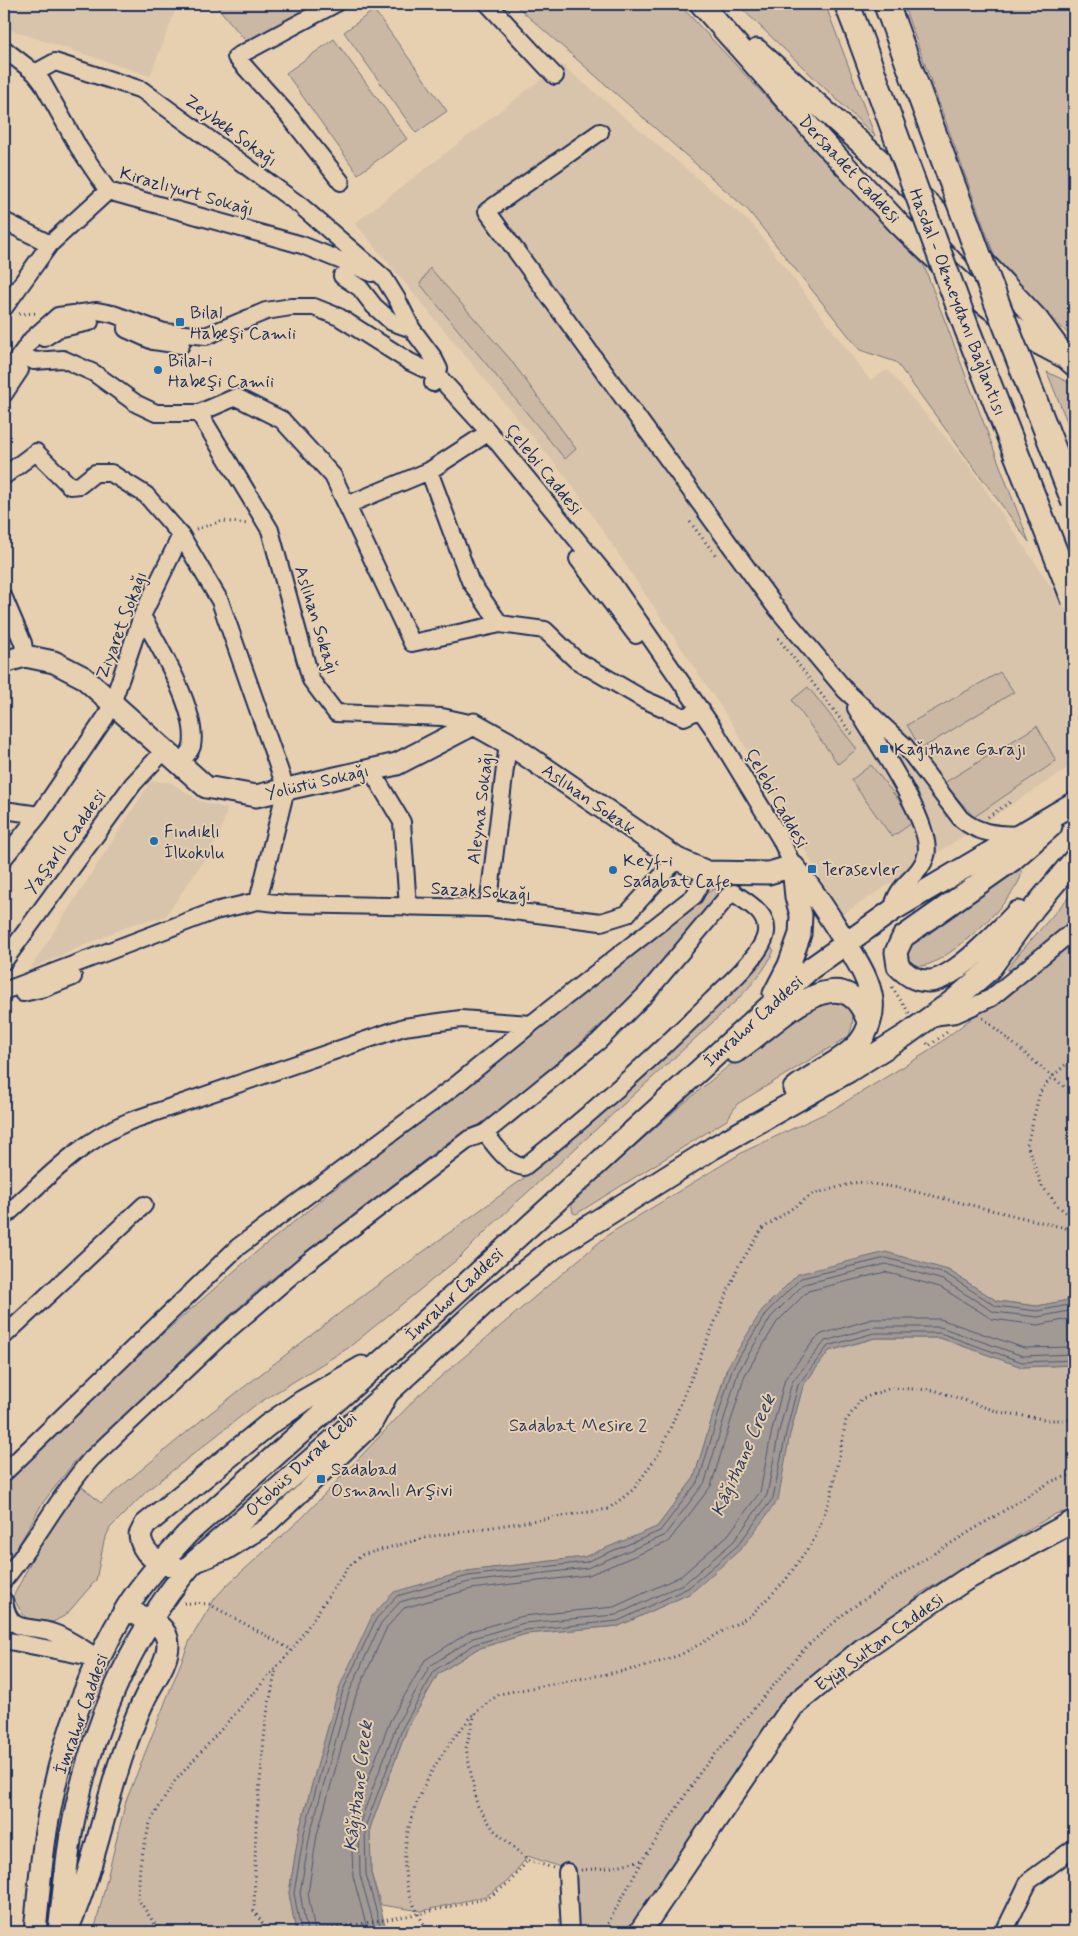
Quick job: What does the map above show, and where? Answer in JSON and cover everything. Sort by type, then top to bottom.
[{"type":"highway","name":"Hasdal - Okmeydanı Bağlantısı","points":[[847,4],[967,329],[1074,600]]},
{"type":"highway","name":"Hasdal - Okmeydanı Bağlantısı","points":[[889,13],[983,267],[1074,502]]},
{"type":"main road","name":"Dersaadet Caddesi","points":[[701,4],[718,21],[824,144],[926,250],[985,304],[1024,334],[1070,361]]},
{"type":"main road","name":"Dersaadet Caddesi","points":[[718,21],[767,58],[931,206],[1037,319],[1070,361]]},
{"type":"main road","name":"Yolüstü Sokağı","points":[[26,656],[54,662],[83,677],[171,758],[206,787],[256,796],[397,764],[474,724]]},
{"type":"main road","points":[[4,662],[26,656]]},
{"type":"main road","name":"Aslıhan Sokak","points":[[474,724],[508,744],[677,860],[707,872],[769,873],[793,866]]},
{"type":"main road","points":[[1074,803],[1033,843],[903,937],[896,952],[898,966],[910,978],[930,981],[942,977],[988,944],[1022,907],[1074,860]]},
{"type":"main road","name":"İmrahor Caddesi","points":[[35,1932],[43,1850],[51,1803],[66,1747],[98,1659],[123,1614],[161,1563],[187,1534],[395,1349],[810,968],[893,910],[1074,803]]},
{"type":"main road","name":"İmrahor Caddesi","points":[[59,1932],[71,1834],[88,1768],[124,1669],[149,1620],[166,1595],[191,1565],[486,1302],[554,1248],[713,1148],[849,1071],[932,1017],[989,970],[1034,908],[1074,860]]},
{"type":"main road","points":[[776,1111],[788,1093],[853,1049],[860,1042],[869,1026],[872,1001],[869,987],[858,962],[828,913],[793,866]]},
{"type":"main road","points":[[769,1005],[789,965],[800,934],[801,915],[796,897],[793,866]]},
{"type":"main road","points":[[687,1081],[738,1050],[794,1007],[826,991],[845,992],[854,997],[861,1005],[869,1026]]},
{"type":"main road","points":[[191,1565],[182,1566],[161,1563],[151,1556],[141,1544],[140,1535],[145,1525],[156,1514],[282,1415],[333,1383],[395,1349]]},
{"type":"main road","name":"Eyüp Sultan Caddesi","points":[[640,1932],[793,1706],[863,1649],[965,1580],[1074,1521]]},
{"type":"main road","points":[[65,1932],[83,1889],[115,1774],[144,1700],[165,1659],[168,1648],[166,1633],[161,1626],[140,1615],[123,1614]]},
{"type":"street","points":[[335,4],[236,57],[288,116],[341,182]]},
{"type":"street","points":[[488,4],[555,76]]},
{"type":"street","points":[[4,49],[35,73]]},
{"type":"street","name":"Zeybek Sokağı","points":[[35,73],[55,62],[142,90],[302,206],[384,278],[397,298],[412,329],[433,357],[438,369],[434,380]]},
{"type":"street","name":"Kirazlıyurt Sokağı","points":[[35,73],[79,148],[108,190],[302,244],[384,278]]},
{"type":"street","points":[[600,132],[487,211],[774,605],[846,692],[904,746],[971,828],[985,833],[1018,835]]},
{"type":"street","points":[[8,311],[50,244],[108,190]]},
{"type":"street","points":[[4,223],[50,244]]},
{"type":"street","points":[[342,276],[360,288],[374,306],[392,322],[412,329]]},
{"type":"street","name":"Çelebi Caddesi","points":[[58,316],[97,311],[113,314],[164,332],[206,336],[266,311],[290,307],[314,307],[339,317],[410,362],[434,380],[486,436],[564,541],[697,711],[780,838],[793,866]]},
{"type":"street","points":[[4,377],[32,339],[58,316]]},
{"type":"street","name":"Çelebi Caddesi","points":[[4,394],[44,338],[58,329],[77,323],[108,322],[153,341],[196,346],[214,344],[248,326],[273,318],[293,316],[318,320],[340,329],[434,380]]},
{"type":"street","points":[[28,358],[34,361],[63,360],[94,373],[137,404],[156,413],[199,413],[236,397],[282,420],[333,476],[412,643],[500,624],[545,630],[576,660],[643,699],[684,717],[697,711]]},
{"type":"street","name":"Aslıhan Sokağı","points":[[199,413],[270,530],[311,680],[336,713],[442,717],[474,724]]},
{"type":"street","points":[[347,505],[429,471],[486,436]]},
{"type":"street","points":[[4,476],[36,452],[70,486],[80,485],[94,473],[111,473],[146,495],[181,535],[220,601],[286,789],[258,901],[240,912],[45,988],[4,998]]},
{"type":"street","points":[[429,471],[470,581],[500,624]]},
{"type":"street","name":"Ziyaret Sokağı","points":[[4,858],[39,814],[105,718],[112,704],[142,616],[181,535]]},
{"type":"street","points":[[4,598],[23,643],[26,656]]},
{"type":"street","name":"Yaşarlı Caddesi","points":[[4,961],[133,784],[171,758],[192,747],[193,732],[175,675],[142,616]]},
{"type":"street","points":[[846,692],[906,793],[926,836],[925,858],[894,898],[893,910]]},
{"type":"street","name":"Aleyna Sokağı","points":[[488,908],[508,744]]},
{"type":"street","points":[[371,770],[402,822],[408,907]]},
{"type":"street","points":[[4,810],[39,814]]},
{"type":"street","name":"Sazak Sokağı","points":[[4,991],[216,911],[258,901],[286,904],[488,908],[601,922],[627,914],[677,860]]},
{"type":"street","points":[[4,1473],[238,1247],[456,1085],[694,896],[707,872]]},
{"type":"street","points":[[4,1580],[17,1564],[73,1480],[91,1459],[218,1339],[304,1265],[470,1139],[485,1133],[600,1041],[646,994],[728,896],[734,894],[762,915],[766,923],[766,934],[761,946],[738,974],[650,1061],[582,1121],[524,1167],[517,1166],[503,1155],[485,1133]]},
{"type":"street","points":[[932,1017],[956,1014],[990,998],[1074,930]]},
{"type":"street","points":[[4,1217],[79,1150],[95,1138],[130,1121],[404,1027],[461,1019],[531,1024]]},
{"type":"street","points":[[4,1336],[144,1205]]},
{"type":"street","points":[[4,1601],[6,1613],[13,1624],[27,1629],[51,1631],[66,1638],[98,1659]]},
{"type":"street","points":[[4,1640],[98,1659]]},
{"type":"street","points":[[1004,1932],[1030,1881],[1074,1848]]},
{"type":"street","points":[[567,1872],[570,1932]]},
{"type":"path","points":[[8,311],[56,313],[58,316]]},
{"type":"path","points":[[181,535],[223,521],[247,523],[270,530]]},
{"type":"path","points":[[981,1017],[1067,1089]]},
{"type":"path","points":[[928,1043],[929,1046],[952,1028]]},
{"type":"path","points":[[1069,1229],[1073,1217],[1058,1206],[1042,1186],[1027,1145],[1040,1092],[1052,1077],[1074,1057]]},
{"type":"path","points":[[160,1932],[138,1899],[140,1864],[150,1822],[175,1782],[292,1650],[348,1566],[362,1555],[428,1537],[608,1509],[634,1489],[661,1450],[738,1267],[762,1229],[813,1194],[858,1182],[900,1188],[1074,1230]]},
{"type":"path","points":[[429,1932],[418,1914],[406,1882],[404,1861],[407,1835],[424,1788],[453,1737],[475,1714],[499,1694],[644,1667],[680,1655],[750,1616],[785,1581],[816,1538],[831,1496],[846,1420],[861,1399],[891,1388],[934,1390],[1000,1412],[1050,1420],[1074,1420]]},
{"type":"path","points":[[176,1603],[209,1604],[292,1650]]},
{"type":"path","points":[[268,1932],[254,1911],[256,1824],[266,1719],[276,1668]]},
{"type":"path","points":[[475,1714],[466,1748],[477,1805],[494,1830],[528,1860],[567,1872],[607,1868],[643,1860]]},
{"type":"path","points":[[314,1932],[418,1914],[488,1898],[510,1882],[528,1860]]},
{"type":"shaded area","points":[[7,4],[178,4],[150,76],[5,28]]},
{"type":"shaded area","points":[[561,64],[753,225],[870,380],[888,370],[968,464],[1065,607],[1074,629],[1074,764],[842,915],[733,725],[570,482],[355,223]]},
{"type":"shaded area","points":[[151,781],[170,782],[200,801],[227,809],[219,838],[165,917],[133,924],[30,969]]},
{"type":"green space","points":[[215,4],[318,4],[249,45]]},
{"type":"green space","points":[[514,4],[679,4],[924,266],[1029,542],[896,362],[860,350],[748,210]]},
{"type":"green space","points":[[737,4],[825,4],[875,136]]},
{"type":"green space","points":[[903,4],[1074,4],[1074,340],[996,260]]},
{"type":"green space","points":[[374,10],[447,111],[416,133],[344,32]]},
{"type":"green space","points":[[334,39],[407,139],[358,174],[286,73]]},
{"type":"green space","points":[[430,268],[510,359],[576,449],[565,459],[420,284]]},
{"type":"green space","points":[[1047,372],[1074,385],[1074,439]]},
{"type":"green space","points":[[1000,672],[1014,692],[921,749],[907,725]]},
{"type":"green space","points":[[808,687],[857,749],[838,764],[792,700]]},
{"type":"green space","points":[[1037,726],[1056,761],[974,817],[944,783]]},
{"type":"green space","points":[[871,765],[915,821],[892,837],[851,780]]},
{"type":"green space","points":[[1017,866],[1022,872],[1018,883],[1009,897],[964,942],[934,962],[922,966],[908,961],[905,947]]},
{"type":"green space","points":[[715,888],[718,896],[649,981],[555,1066],[484,1122],[448,1142],[263,1286],[194,1347],[127,1414],[75,1461],[42,1504],[4,1571],[4,1486],[117,1374],[255,1253],[687,907]]},
{"type":"green space","points":[[1074,891],[1074,922],[1011,970],[1007,970],[1018,955]]},
{"type":"green space","name":"Sadabat Mesire 2","points":[[1074,939],[1074,1299],[1037,1306],[997,1301],[948,1270],[727,1368],[694,1478],[657,1527],[585,1557],[467,1571],[339,1688],[299,1831],[289,1893],[296,1932],[94,1932],[126,1801],[190,1640],[215,1598],[227,1585],[302,1518],[418,1396],[609,1234],[743,1152],[832,1110],[929,1051]]},
{"type":"green space","points":[[770,947],[774,950],[767,964],[737,1000],[493,1224],[459,1258],[348,1348],[254,1406],[149,1489],[110,1528],[104,1541],[96,1580],[66,1615],[53,1622],[26,1618],[13,1597],[46,1532],[79,1484],[101,1503],[204,1418],[345,1309],[535,1170],[730,992]]},
{"type":"green space","points":[[830,997],[847,1007],[850,1011],[852,1028],[849,1036],[737,1104],[727,1120],[576,1214],[573,1213],[571,1202],[696,1093],[761,1042],[795,1018]]},
{"type":"green space","points":[[875,1338],[940,1338],[1022,1367],[1074,1365],[1074,1510],[1055,1514],[921,1593],[786,1709],[637,1932],[574,1932],[566,1869],[528,1856],[507,1882],[486,1896],[422,1911],[381,1905],[371,1873],[370,1828],[407,1729],[438,1674],[477,1649],[526,1634],[619,1626],[691,1593],[790,1434],[803,1386],[829,1351]]},
{"type":"water","name":"Kâğıthane Creek","points":[[886,1252],[948,1270],[997,1301],[1037,1306],[1074,1299],[1074,1365],[1022,1367],[940,1338],[875,1338],[829,1351],[803,1386],[790,1434],[778,1500],[742,1548],[691,1593],[619,1626],[526,1634],[477,1649],[438,1674],[407,1729],[370,1828],[371,1873],[387,1932],[296,1932],[289,1893],[299,1831],[339,1688],[372,1616],[394,1592],[467,1571],[584,1557],[657,1527],[694,1478],[727,1368],[762,1310],[798,1274]]},
{"type":"place","name":"Bilal Habeşi Camii","points":[[180,322]]},
{"type":"place","name":"Bilal-i Habeşi Camii","points":[[158,370]]},
{"type":"place","name":"Kağıthane Garajı","points":[[884,749]]},
{"type":"place","name":"Fındıklı İlkokulu","points":[[154,841]]},
{"type":"place","name":"Terasevler","points":[[812,869]]},
{"type":"place","name":"Keyf-i Sadabat Cafe","points":[[613,870]]},
{"type":"place","name":"Sadabad Osmanlı Arşivi","points":[[321,1479]]}]
